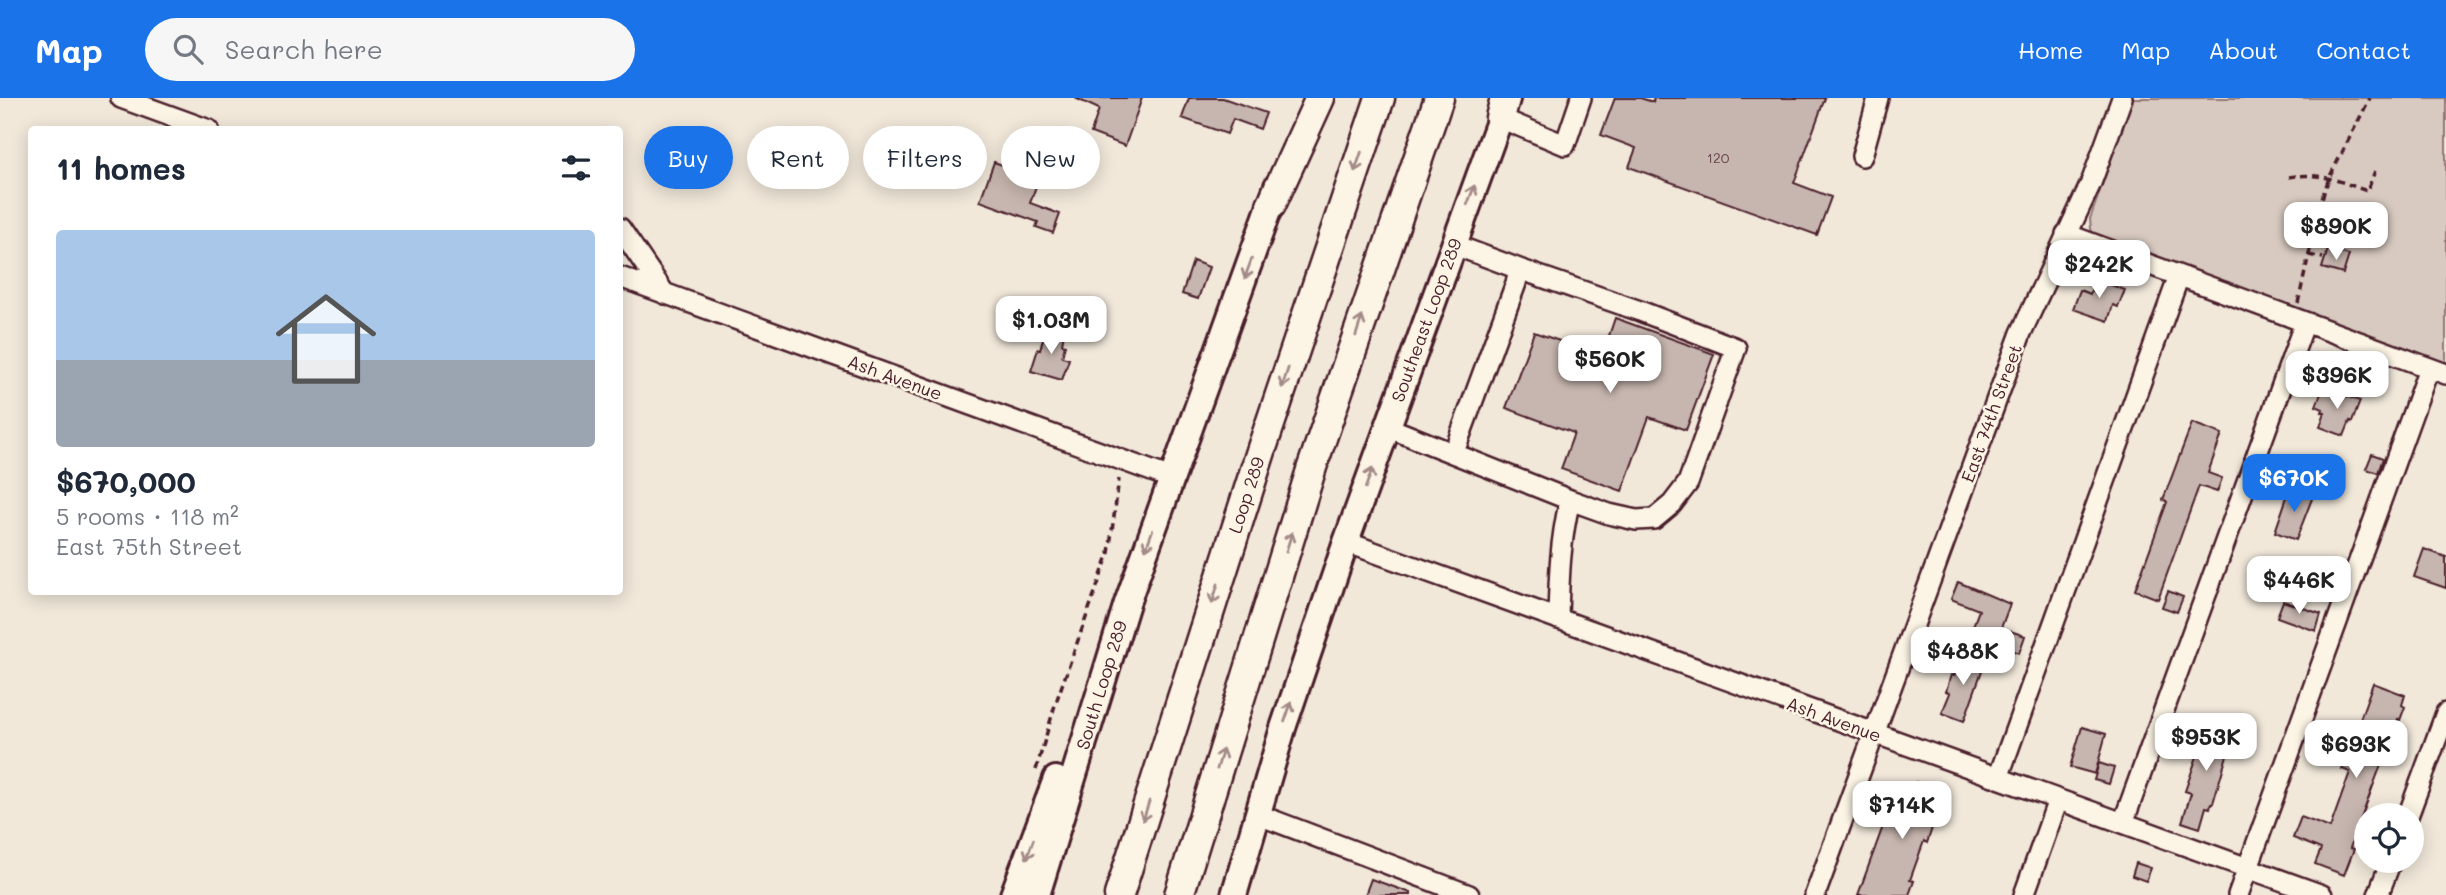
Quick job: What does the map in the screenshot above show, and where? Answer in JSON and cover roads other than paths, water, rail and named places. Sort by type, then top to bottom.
[{"type":"highway","points":[[1271,205],[1320,98]]},
{"type":"highway","name":"Loop 289","points":[[1119,895],[1252,477],[1381,98]]},
{"type":"highway","points":[[1179,895],[1312,467],[1439,98]]},
{"type":"main road","points":[[1171,478],[1271,205],[1304,98]]},
{"type":"main road","name":"Southeast Loop 289","points":[[1346,542],[1504,105]]},
{"type":"main road","name":"South Loop 289","points":[[1037,895],[1127,603],[1171,478]]},
{"type":"main road","points":[[1234,895],[1283,728],[1346,542]]},
{"type":"main road","points":[[1013,895],[1094,679],[1127,603]]},
{"type":"street","points":[[121,98],[198,126]]},
{"type":"street","points":[[1504,105],[1565,145],[1581,98]]},
{"type":"street","points":[[1862,156],[1878,98]]},
{"type":"street","name":"East 74th Street","points":[[1815,895],[2021,333],[2091,183],[2122,98]]},
{"type":"street","points":[[623,232],[665,294]]},
{"type":"street","points":[[2066,234],[2437,371],[2238,895]]},
{"type":"street","points":[[1387,426],[1609,514],[1636,520],[1654,519],[1672,504],[1688,483],[1737,348],[1452,244]]},
{"type":"street","points":[[1454,452],[1516,284],[1519,268]]},
{"type":"street","points":[[1998,778],[2179,276]]},
{"type":"street","name":"Ash Avenue","points":[[623,278],[1171,478]]},
{"type":"street","points":[[2123,823],[2299,320]]},
{"type":"street","points":[[1558,618],[1559,564],[1563,527],[1570,500]]},
{"type":"street","name":"Ash Avenue","points":[[1346,542],[2322,895]]},
{"type":"street","points":[[2413,803],[2446,713]]},
{"type":"street","points":[[2024,895],[2058,800]]},
{"type":"street","points":[[1259,815],[1469,895]]},
{"type":"street","points":[[2378,895],[2386,873]]}]
